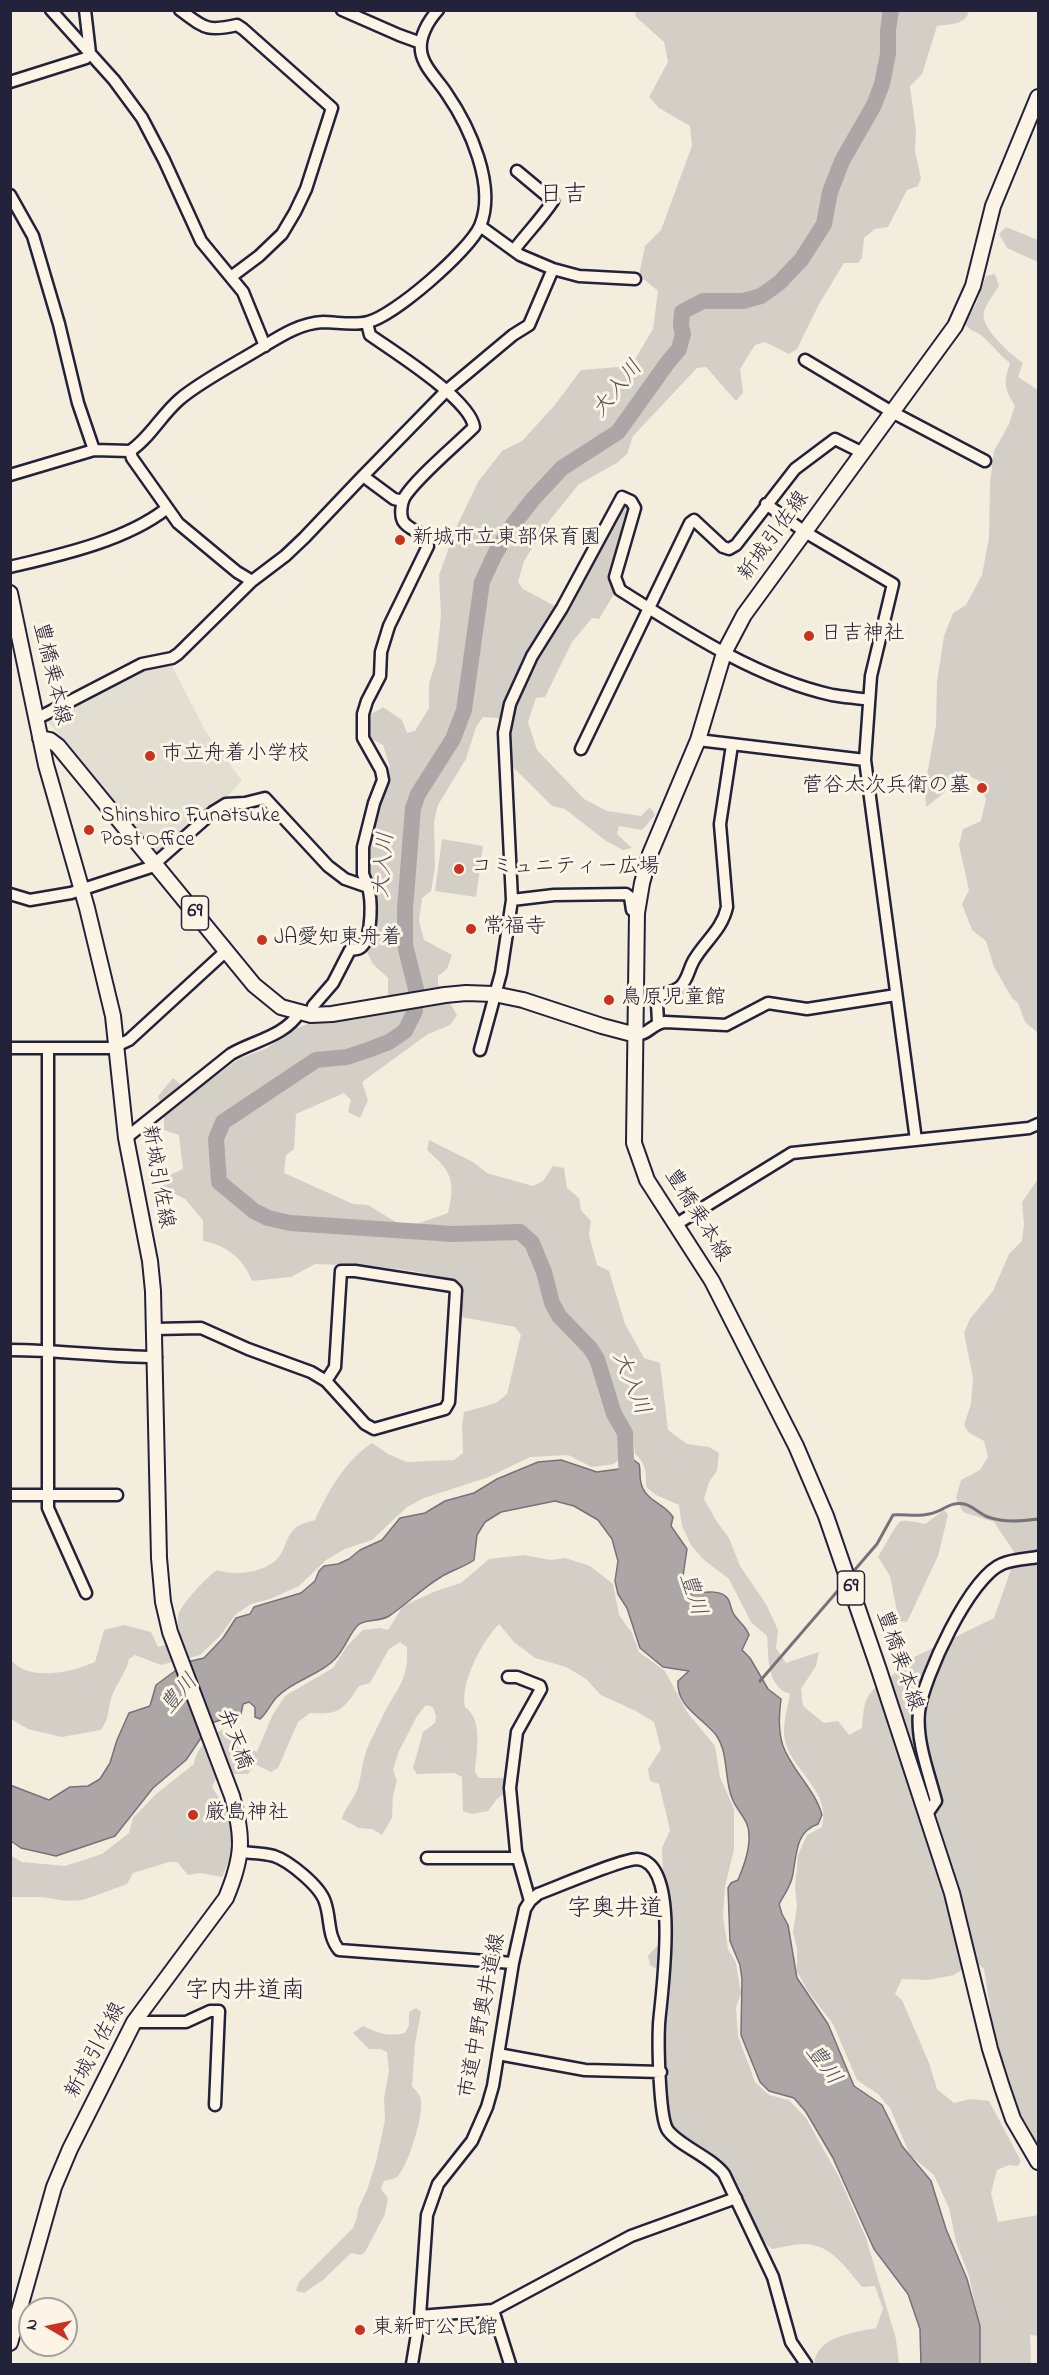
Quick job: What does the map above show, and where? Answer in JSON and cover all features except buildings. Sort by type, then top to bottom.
[{"type":"main road","name":"新城引佐線","points":[[636,1035],[637,913],[642,884],[650,854],[698,740],[724,653],[744,615],[955,326],[973,286],[993,206],[1038,98]]},
{"type":"main road","name":"豊橋乗本線","points":[[10,593],[40,738],[50,740],[58,746],[264,995],[281,1006],[305,1014]]},
{"type":"main road","name":"新城引佐線","points":[[40,738],[82,890],[113,1016],[126,1138],[150,1261],[156,1358],[159,1558],[163,1602],[170,1632]]},
{"type":"main road","points":[[305,1014],[332,1014],[446,995],[494,994],[523,1000],[636,1035]]},
{"type":"main road","name":"豊橋乗本線","points":[[636,1035],[634,1143],[647,1180],[712,1281],[796,1446],[826,1516],[952,1893],[990,2049],[1002,2087],[1013,2119],[1038,2162]]},
{"type":"main road","name":"弁天橋","points":[[170,1632],[232,1796]]},
{"type":"main road","name":"新城引佐線","points":[[10,2343],[62,2168],[134,2022],[226,1898],[236,1875],[241,1852],[239,1822],[232,1796]]},
{"type":"street","points":[[51,10],[114,80],[142,118],[201,241],[243,292],[265,346]]},
{"type":"street","points":[[10,82],[86,58],[90,52],[85,10]]},
{"type":"street","points":[[180,10],[213,31],[237,25],[332,108],[306,189],[291,219],[282,234],[259,256],[231,277]]},
{"type":"street","points":[[342,10],[421,43]]},
{"type":"street","points":[[10,475],[94,450],[130,452],[182,396],[265,346],[305,325],[321,322],[367,323],[377,319],[401,303],[461,253],[480,226],[486,199],[484,182],[471,136],[459,112],[425,63],[421,53],[422,35],[438,10]]},
{"type":"street","points":[[514,250],[553,201],[517,171]]},
{"type":"street","points":[[10,195],[33,236],[78,403],[94,450]]},
{"type":"street","points":[[480,226],[514,250],[553,269],[579,276],[634,279]]},
{"type":"street","points":[[36,718],[142,664],[172,658],[252,581],[285,556],[447,391],[513,335],[529,325],[553,269]]},
{"type":"street","points":[[126,1138],[231,1054],[246,1045],[267,1038],[305,1014],[333,983],[350,950],[359,949],[364,945],[368,934],[372,898],[363,874],[363,847],[374,803],[383,780],[381,770],[363,738],[363,714],[380,676],[381,652],[389,626],[428,546],[424,535],[405,524],[402,519],[403,501],[414,486],[474,428],[473,420],[447,391],[370,335],[367,323]]},
{"type":"street","points":[[805,360],[892,412],[985,461]]},
{"type":"street","points":[[581,749],[690,523],[694,520],[723,547],[729,549],[736,545],[795,469],[835,439],[863,453]]},
{"type":"street","points":[[130,452],[166,509],[178,523],[237,572],[252,581]]},
{"type":"street","points":[[363,476],[394,498],[403,501]]},
{"type":"street","points":[[480,1050],[501,973],[512,900],[504,733],[510,704],[532,656],[562,608],[622,497],[631,501],[635,508],[615,577],[620,590],[724,653],[806,687],[832,695],[869,700]]},
{"type":"street","points":[[766,504],[805,532],[892,584],[871,676],[865,760],[916,1140]]},
{"type":"street","points":[[10,567],[92,544],[155,518],[166,509]]},
{"type":"street","points":[[698,740],[732,746],[865,760]]},
{"type":"street","points":[[658,1023],[657,1003],[660,996],[683,984],[694,959],[721,926],[725,916],[727,898],[720,824],[732,746]]},
{"type":"street","points":[[10,894],[30,900],[82,890],[156,864],[213,812],[226,804],[245,803],[265,798],[328,866],[345,879],[368,887]]},
{"type":"street","points":[[512,900],[554,895],[626,894],[630,897],[632,910],[637,913]]},
{"type":"street","points":[[10,1048],[117,1047],[129,1040],[226,951]]},
{"type":"street","points":[[636,1035],[643,1035],[658,1023],[726,1025],[768,1003],[807,1009],[896,995]]},
{"type":"street","points":[[48,1048],[48,1508],[86,1593]]},
{"type":"street","points":[[675,1225],[792,1153],[1029,1128],[1038,1124]]},
{"type":"street","points":[[155,1329],[201,1328],[248,1349],[311,1372],[327,1381],[365,1424],[374,1429],[445,1409],[448,1402],[456,1290],[452,1286],[355,1271],[341,1271],[334,1367],[327,1381]]},
{"type":"street","points":[[10,1350],[47,1350],[156,1358]]},
{"type":"street","points":[[10,1495],[117,1495]]},
{"type":"street","points":[[927,1814],[936,1802],[921,1745],[918,1714],[932,1665],[970,1597],[988,1575],[1002,1564],[1038,1557]]},
{"type":"street","points":[[508,1677],[517,1677],[540,1686],[541,1689],[524,1718],[514,1742],[510,1788],[517,1858],[522,1868],[527,1905]]},
{"type":"street","points":[[241,1852],[274,1856],[318,1888],[325,1902],[332,1941],[339,1950],[513,1963]]},
{"type":"street","points":[[427,1858],[517,1858]]},
{"type":"street","points":[[527,1905],[538,1894],[637,1859],[651,1865],[660,1878],[666,1920],[659,2027],[663,2105],[667,2128],[675,2137],[716,2164],[724,2174],[773,2277],[790,2342],[806,2364]]},
{"type":"street","name":"市道中野奥井道線","points":[[412,2364],[420,2316],[427,2215],[431,2198],[438,2184],[461,2155],[481,2123],[493,2086],[513,1963],[527,1905]]},
{"type":"street","points":[[134,2022],[186,2022],[210,2011],[219,2011],[215,2105]]},
{"type":"street","points":[[498,2054],[585,2070],[661,2072]]},
{"type":"street","points":[[420,2316],[493,2310],[631,2236],[736,2198]]},
{"type":"street","points":[[493,2310],[510,2364]]},
{"type":"shaded area","points":[[635,11],[969,11],[965,19],[961,21],[937,26],[922,74],[910,86],[916,132],[915,151],[921,178],[918,186],[907,190],[888,227],[875,229],[864,238],[862,258],[858,263],[844,263],[818,306],[797,349],[789,354],[765,342],[755,345],[740,369],[743,393],[736,401],[706,367],[697,368],[633,436],[627,454],[617,463],[579,484],[549,521],[524,561],[518,582],[523,589],[555,606],[570,605],[602,541],[625,505],[630,508],[614,562],[612,583],[614,594],[599,619],[592,618],[572,642],[545,697],[536,698],[528,722],[537,750],[584,799],[607,811],[641,816],[650,807],[655,815],[642,830],[619,826],[617,834],[632,848],[623,850],[606,841],[565,809],[552,806],[512,766],[508,725],[497,718],[483,717],[476,727],[466,759],[438,805],[434,821],[435,867],[431,891],[422,898],[419,921],[424,940],[452,955],[447,969],[438,976],[438,984],[457,1015],[450,1025],[428,1034],[362,1082],[368,1100],[360,1118],[348,1112],[351,1100],[344,1093],[296,1114],[294,1149],[286,1155],[284,1173],[353,1204],[368,1205],[399,1224],[411,1226],[448,1213],[451,1192],[450,1177],[442,1164],[427,1150],[429,1140],[473,1162],[487,1173],[533,1186],[543,1181],[553,1166],[564,1168],[567,1188],[579,1198],[581,1210],[591,1221],[589,1235],[597,1265],[609,1271],[625,1324],[644,1358],[660,1363],[668,1430],[687,1444],[709,1447],[719,1453],[717,1471],[709,1482],[704,1499],[729,1538],[740,1566],[766,1604],[778,1630],[776,1648],[786,1663],[819,1652],[816,1666],[801,1689],[803,1706],[824,1723],[838,1721],[849,1735],[862,1728],[864,1708],[869,1695],[890,1678],[900,1664],[994,1618],[1016,1555],[994,1522],[963,1512],[956,1498],[961,1480],[980,1470],[988,1457],[984,1441],[968,1432],[964,1425],[971,1404],[973,1378],[964,1333],[970,1319],[993,1291],[1009,1254],[1022,1241],[1024,1224],[1022,1202],[1038,1179],[1038,2144],[1019,2111],[1008,2082],[993,2027],[984,1969],[975,1961],[954,1975],[928,1980],[902,1979],[895,1994],[902,2000],[929,2063],[937,2089],[954,2103],[970,2099],[989,2101],[1021,2161],[1018,2166],[1009,2165],[997,2170],[991,2193],[998,2222],[1038,2215],[1038,2336],[1030,2335],[1031,2364],[980,2364],[980,2326],[969,2276],[956,2242],[949,2208],[934,2175],[910,2155],[890,2108],[878,2094],[857,2080],[833,2024],[807,1990],[797,1971],[797,1949],[793,1932],[797,1906],[795,1888],[798,1855],[807,1835],[822,1827],[824,1813],[815,1789],[791,1756],[786,1744],[784,1726],[790,1694],[777,1685],[770,1671],[767,1636],[751,1622],[729,1579],[704,1560],[691,1545],[682,1526],[679,1505],[656,1495],[646,1487],[645,1469],[642,1461],[635,1454],[633,1437],[621,1442],[621,1457],[614,1464],[592,1467],[568,1455],[530,1457],[489,1477],[424,1498],[407,1507],[372,1540],[345,1549],[326,1560],[299,1586],[270,1599],[251,1604],[236,1614],[220,1636],[200,1655],[161,1665],[135,1655],[129,1659],[113,1694],[107,1718],[101,1730],[62,1737],[28,1729],[11,1719],[10,1658],[17,1666],[38,1673],[75,1669],[95,1662],[104,1630],[124,1625],[151,1632],[158,1647],[181,1641],[179,1613],[202,1584],[217,1570],[232,1573],[249,1572],[265,1567],[278,1558],[294,1529],[301,1524],[315,1520],[338,1477],[362,1450],[372,1443],[388,1454],[407,1462],[454,1460],[463,1453],[464,1412],[496,1403],[507,1394],[521,1335],[515,1327],[461,1317],[461,1295],[454,1281],[419,1272],[372,1266],[315,1264],[291,1277],[252,1281],[249,1273],[233,1254],[203,1241],[203,1220],[185,1199],[164,1188],[163,1178],[183,1169],[179,1135],[164,1130],[164,1114],[158,1096],[173,1078],[192,1093],[239,1059],[267,1048],[290,1031],[310,1023],[388,1013],[388,978],[373,964],[367,952],[372,937],[366,885],[366,852],[374,805],[386,782],[390,767],[383,745],[370,738],[368,716],[383,707],[402,720],[407,733],[415,731],[429,708],[429,683],[436,662],[441,616],[439,575],[456,528],[478,482],[502,451],[522,441],[554,406],[581,370],[631,366],[653,329],[658,291],[639,275],[645,246],[661,230],[692,146],[690,126],[659,108],[649,97],[668,62],[664,42],[636,17]]},
{"type":"shaded area","points":[[1006,227],[1038,240],[1038,262],[1007,248],[999,234]]},
{"type":"shaded area","points":[[995,274],[999,286],[984,311],[986,325],[997,340],[1023,363],[1018,377],[1038,390],[1038,1033],[1025,1022],[1018,1003],[1012,998],[994,967],[986,941],[972,930],[962,904],[969,890],[959,845],[963,829],[981,821],[986,799],[978,780],[960,772],[950,776],[945,792],[926,807],[925,786],[936,725],[937,682],[944,636],[953,613],[966,605],[982,575],[989,538],[990,483],[994,451],[1009,424],[1015,406],[1006,385],[1010,363],[985,338],[965,324],[977,302],[986,276]]},
{"type":"shaded area","name":"市立舟着小学校","points":[[165,663],[172,666],[205,730],[242,781],[222,802],[158,855],[46,719],[145,668]]},
{"type":"shaded area","name":"コミュニティー広場","points":[[442,839],[483,846],[476,897],[435,891]]},
{"type":"shaded area","points":[[944,1510],[948,1515],[938,1556],[907,1622],[899,1621],[890,1576],[878,1557],[901,1521],[925,1524]]},
{"type":"shaded area","points":[[524,1555],[550,1560],[565,1558],[590,1566],[613,1584],[619,1615],[632,1633],[639,1652],[665,1671],[687,1712],[715,1746],[720,1777],[734,1809],[734,1850],[725,1886],[723,1916],[728,1949],[736,1963],[741,1993],[736,2008],[738,2036],[755,2082],[769,2095],[789,2100],[806,2118],[839,2177],[866,2238],[896,2339],[899,2364],[814,2364],[822,2347],[837,2337],[876,2328],[883,2309],[875,2286],[862,2287],[838,2259],[815,2245],[802,2244],[772,2249],[763,2241],[737,2188],[716,2161],[676,2131],[669,2117],[664,2076],[664,2013],[670,1992],[666,1974],[650,1965],[648,1956],[657,1946],[669,1941],[669,1904],[663,1874],[662,1848],[670,1830],[659,1784],[650,1781],[648,1769],[661,1749],[654,1722],[601,1695],[585,1678],[566,1667],[535,1658],[514,1642],[499,1624],[479,1651],[469,1675],[464,1697],[465,1707],[475,1720],[477,1728],[475,1772],[479,1778],[504,1778],[504,1794],[488,1811],[472,1814],[463,1811],[462,1777],[454,1773],[417,1774],[413,1768],[423,1732],[435,1723],[436,1716],[433,1707],[426,1705],[417,1716],[399,1751],[393,1770],[397,1781],[393,1795],[392,1818],[382,1835],[372,1829],[359,1828],[342,1819],[357,1790],[369,1744],[406,1670],[407,1647],[400,1642],[389,1649],[370,1683],[359,1686],[344,1706],[334,1712],[310,1713],[298,1722],[278,1768],[271,1772],[255,1764],[248,1774],[234,1774],[228,1768],[217,1776],[212,1787],[231,1821],[234,1840],[222,1877],[200,1873],[188,1875],[177,1862],[169,1862],[133,1873],[127,1884],[83,1900],[11,1897],[10,1855],[22,1862],[65,1866],[102,1854],[129,1833],[133,1818],[156,1794],[194,1764],[200,1748],[221,1730],[236,1735],[244,1746],[257,1752],[272,1716],[285,1696],[333,1668],[347,1646],[363,1630],[380,1628],[388,1630],[403,1606],[461,1583],[489,1559]]},
{"type":"shaded area","points":[[416,2008],[421,2012],[415,2043],[412,2086],[420,2097],[420,2114],[415,2138],[406,2162],[397,2177],[384,2181],[381,2189],[388,2198],[385,2214],[365,2252],[361,2255],[351,2253],[323,2280],[304,2293],[296,2291],[299,2282],[353,2228],[376,2162],[385,2120],[384,2098],[389,2071],[387,2052],[380,2049],[369,2049],[353,2033],[363,2026],[383,2034],[405,2033],[409,2025],[409,2012]]},
{"type":"water","name":"豊川","points":[[631,1458],[639,1464],[640,1481],[646,1494],[673,1517],[671,1526],[687,1549],[682,1583],[692,1594],[716,1592],[728,1599],[734,1614],[749,1635],[742,1650],[750,1658],[768,1689],[781,1699],[779,1723],[783,1746],[814,1797],[822,1815],[818,1824],[810,1828],[801,1839],[791,1881],[779,1904],[788,1925],[797,1978],[828,2024],[854,2086],[882,2105],[902,2146],[931,2181],[946,2229],[967,2279],[980,2326],[980,2364],[921,2364],[920,2329],[908,2294],[874,2249],[833,2158],[806,2112],[794,2098],[769,2091],[760,2082],[741,2035],[742,1979],[740,1965],[730,1941],[728,1888],[731,1883],[738,1880],[746,1858],[749,1846],[747,1824],[734,1803],[730,1791],[720,1742],[711,1729],[691,1711],[681,1698],[678,1681],[689,1671],[663,1667],[640,1648],[627,1608],[618,1594],[615,1581],[618,1561],[612,1539],[598,1520],[574,1506],[555,1501],[501,1512],[485,1522],[477,1535],[474,1560],[434,1581],[389,1616],[358,1625],[342,1651],[329,1665],[283,1691],[260,1719],[255,1717],[255,1707],[249,1702],[243,1704],[241,1714],[236,1718],[211,1723],[186,1760],[153,1788],[115,1836],[56,1856],[21,1848],[11,1841],[10,1785],[49,1800],[70,1787],[88,1786],[100,1779],[110,1763],[129,1713],[150,1706],[156,1685],[187,1662],[204,1658],[223,1638],[236,1618],[250,1614],[254,1607],[301,1593],[315,1581],[324,1566],[338,1564],[382,1540],[400,1518],[425,1513],[445,1501],[474,1493],[497,1479],[538,1462],[561,1460],[597,1472],[619,1469],[624,1460]]},
{"type":"waterway","name":"大入川","points":[[627,1482],[625,1433],[614,1414],[597,1359],[590,1348],[559,1316],[552,1303],[544,1272],[532,1243],[520,1232],[453,1234],[290,1223],[268,1218],[254,1211],[219,1182],[216,1139],[223,1122],[316,1060],[347,1057],[389,1042],[405,1031],[415,1011],[416,989],[405,945],[405,909],[413,808],[418,794],[453,739],[464,710],[482,582],[495,554],[512,526],[533,499],[562,468],[618,432],[679,349],[683,334],[682,312],[703,301],[743,301],[761,296],[779,283],[801,260],[824,224],[830,192],[842,161],[874,105],[882,84],[888,54],[891,10]]},
{"type":"waterway","points":[[852,1573],[877,1544],[893,1515],[925,1515],[959,1503],[994,1519],[1013,1521],[1038,1519]]},
{"type":"waterway","points":[[760,1681],[841,1587]]},
{"type":"place","name":"新城市立東部保育園","points":[[400,540]]},
{"type":"place","name":"日吉神社","points":[[809,636]]},
{"type":"place","name":"市立舟着小学校","points":[[150,756]]},
{"type":"place","name":"菅谷太次兵衛の墓","points":[[982,788]]},
{"type":"place","name":"Shinshiro Funatsuke Post Office","points":[[89,830]]},
{"type":"place","name":"コミュニティー広場","points":[[459,869]]},
{"type":"place","name":"常福寺","points":[[471,929]]},
{"type":"place","name":"JA愛知東舟着","points":[[262,940]]},
{"type":"place","name":"鳥原児童館","points":[[609,1000]]},
{"type":"place","name":"厳島神社","points":[[193,1815]]},
{"type":"place","name":"東新町公民館","points":[[360,2330]]},
{"type":"district","name":"日吉","points":[[563,197]]},
{"type":"district","name":"字奥井道","points":[[615,1911]]},
{"type":"district","name":"字内井道南","points":[[245,1993]]}]
